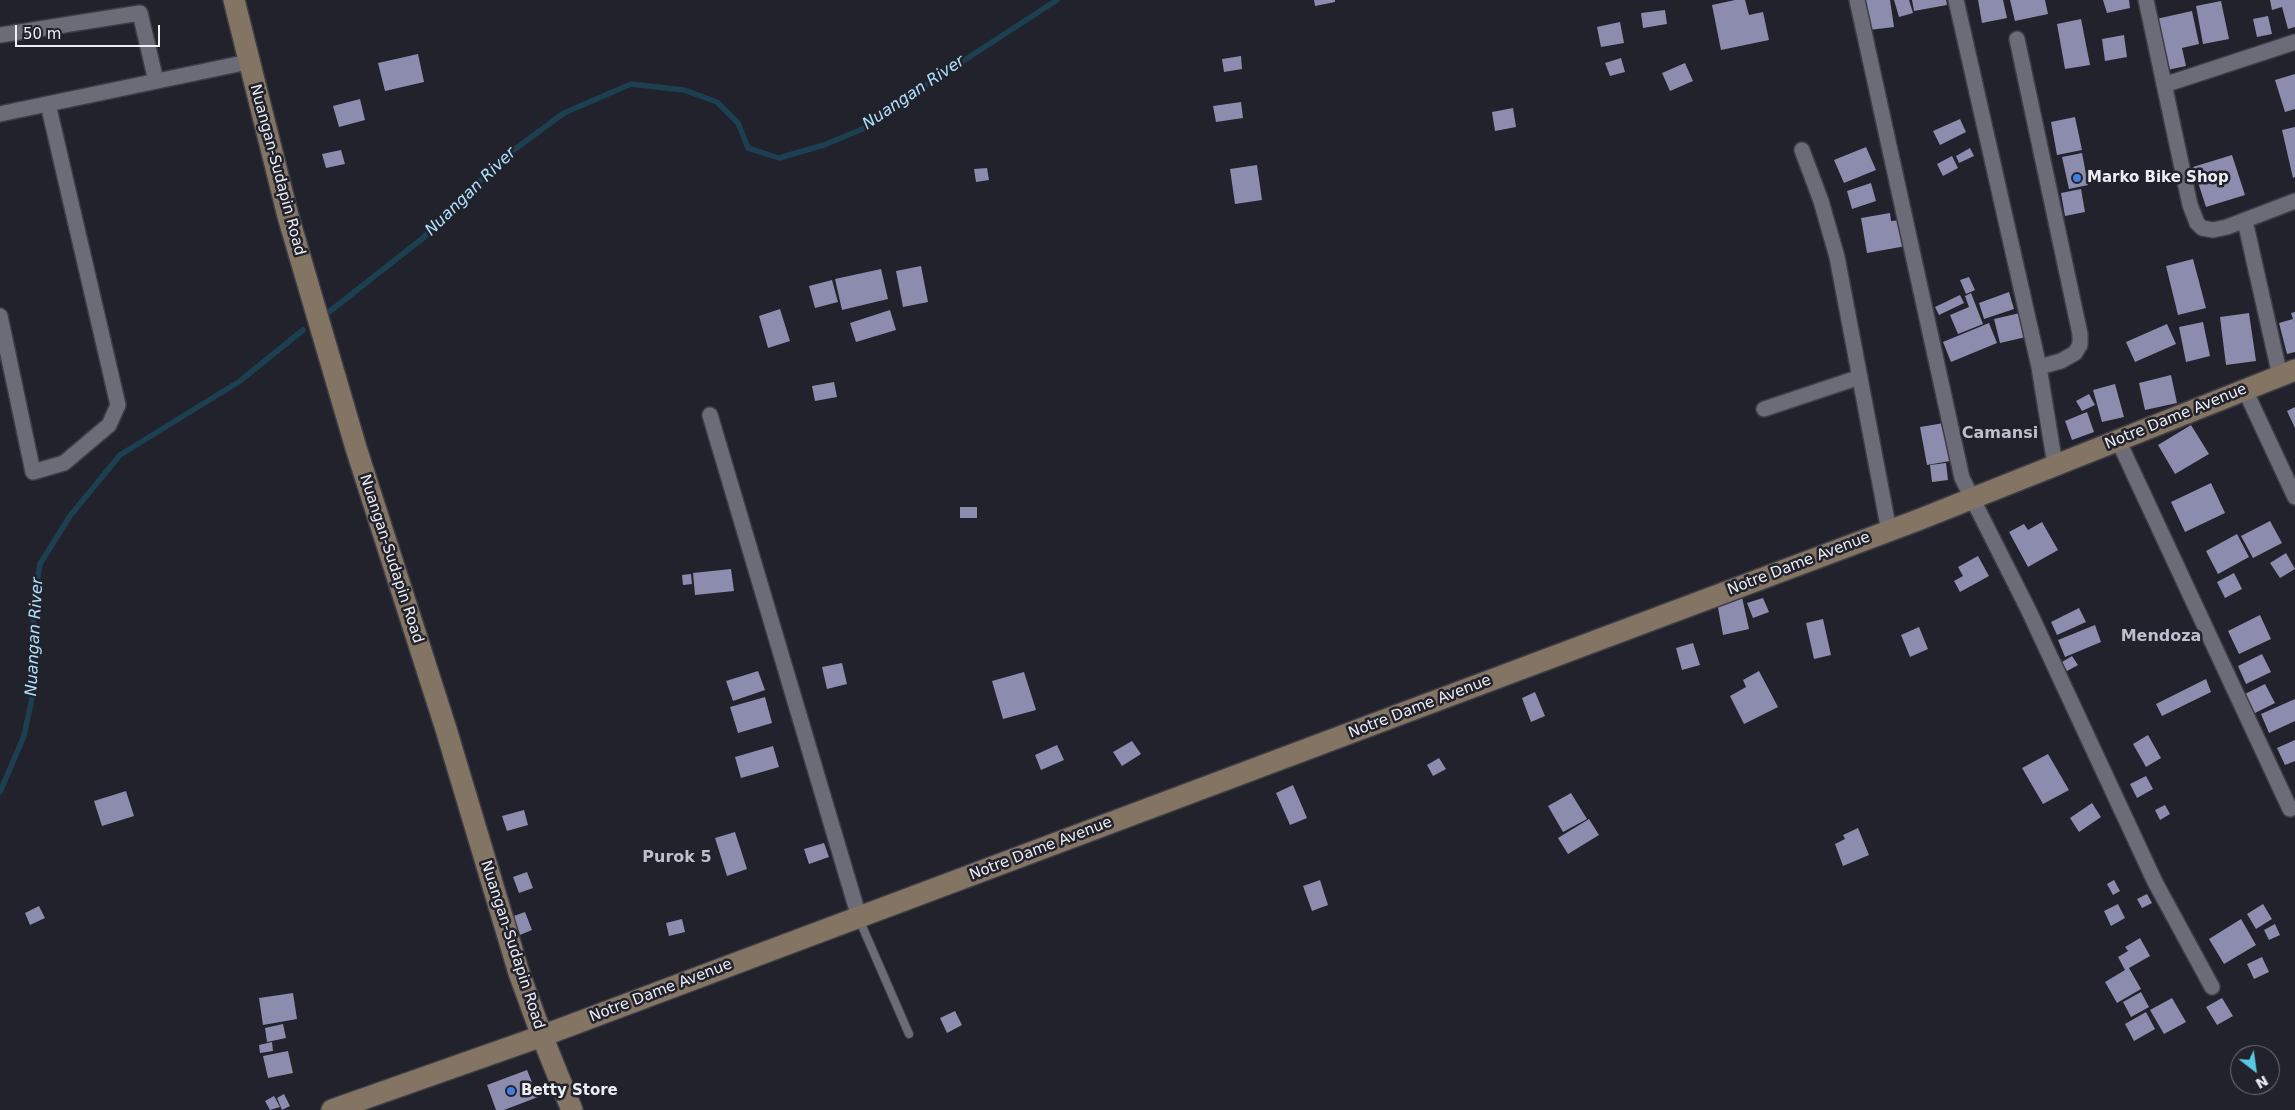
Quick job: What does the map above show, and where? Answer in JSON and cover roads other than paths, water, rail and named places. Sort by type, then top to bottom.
[{"type":"street","name":"Nuangan-Sudapin Road","points":[[234,0],[248,62],[325,348],[446,729],[501,916],[542,1036],[572,1110]]},
{"type":"street","points":[[1858,0],[1962,478],[2028,609],[2155,882],[2212,987]]},
{"type":"street","points":[[1956,0],[2039,367],[2055,465]]},
{"type":"street","points":[[2146,0],[2190,205],[2197,223],[2202,228],[2213,230],[2245,221],[2295,201]]},
{"type":"street","points":[[0,35],[140,13],[156,81]]},
{"type":"street","points":[[2017,39],[2080,334],[2080,345],[2076,353],[2061,361],[2039,367]]},
{"type":"street","points":[[2164,85],[2295,42]]},
{"type":"street","points":[[0,114],[248,62]]},
{"type":"street","points":[[0,316],[33,472],[64,463],[109,426],[118,405],[48,104]]},
{"type":"street","points":[[1802,150],[1821,201],[1837,257],[1889,531]]},
{"type":"street","points":[[2245,221],[2287,373]]},
{"type":"street","name":"Notre Dame Avenue","points":[[332,1110],[542,1036],[1889,531],[2287,373]]},
{"type":"street","points":[[1764,409],[1860,377]]},
{"type":"street","points":[[2245,390],[2295,496]]},
{"type":"street","points":[[710,415],[859,918]]},
{"type":"street","points":[[2118,440],[2290,809]]},
{"type":"lane","points":[[859,918],[909,1034]]},
{"type":"waterway","name":"Nuangan River","points":[[329,312],[423,238],[503,158],[564,113],[631,84],[684,90],[717,102],[738,123],[748,148],[779,158],[824,145],[872,125],[920,89],[1057,0]]},
{"type":"waterway","name":"Nuangan River","points":[[0,792],[24,736],[35,684],[33,607],[40,564],[70,516],[120,455],[240,381],[303,330]]},
{"type":"place","name":"Marko Bike Shop","points":[[2077,178]]},
{"type":"place","name":"Betty Store","points":[[511,1091]]},
{"type":"district","name":"Camansi","points":[[2000,434]]},
{"type":"district","name":"Mendoza","points":[[2161,637]]},
{"type":"district","name":"Purok 5","points":[[677,858]]}]
